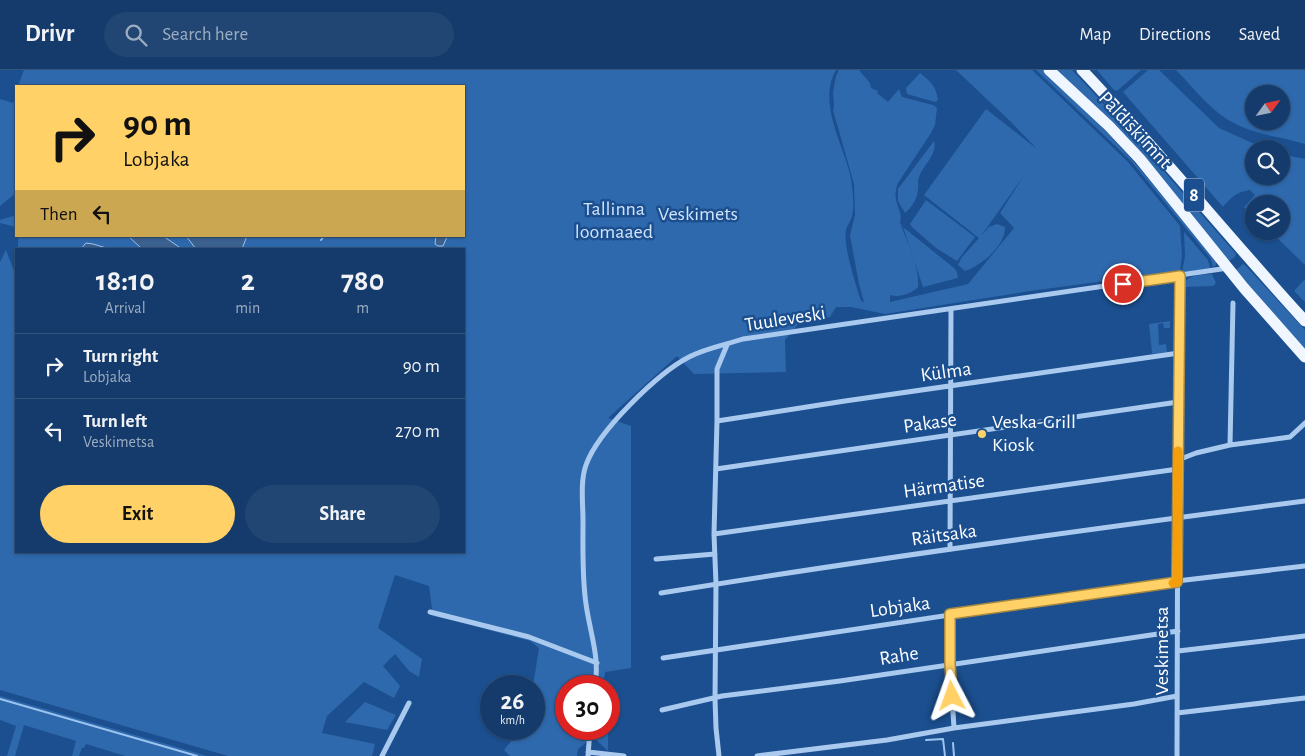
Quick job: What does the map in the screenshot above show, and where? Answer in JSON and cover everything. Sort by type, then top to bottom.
[{"type":"main road","name":"Paldiski mnt","points":[[1049,70],[1125,143],[1268,316],[1305,357]]},
{"type":"main road","name":"Paldiski mnt","points":[[1082,70],[1147,140],[1245,256],[1305,321]]},
{"type":"main road","points":[[1228,268],[1245,256]]},
{"type":"street","name":"Tuuleveski","points":[[719,756],[715,699],[716,584],[714,534],[717,369],[726,345],[743,340],[1228,268]]},
{"type":"street","name":"Veskimetsa","points":[[1177,756],[1180,276]]},
{"type":"street","points":[[1230,444],[1233,303]]},
{"type":"street","points":[[950,549],[951,309]]},
{"type":"street","points":[[596,675],[597,663],[586,603],[583,547],[583,480],[585,467],[590,455],[607,428],[652,384],[676,364],[690,356],[726,345]]},
{"type":"street","name":"Külma","points":[[717,421],[1179,354]]},
{"type":"street","name":"Pakase","points":[[716,469],[1178,402]]},
{"type":"street","points":[[1178,460],[1230,444],[1290,437],[1305,423]]},
{"type":"street","name":"Härmatise","points":[[714,534],[1178,469]]},
{"type":"street","name":"Räitsaka","points":[[661,594],[950,549],[1305,501]]},
{"type":"street","points":[[656,559],[714,554]]},
{"type":"street","name":"Lobjaka","points":[[663,658],[950,614],[1305,566]]},
{"type":"street","points":[[430,612],[529,636],[597,663]]},
{"type":"street","points":[[950,614],[950,664],[954,728]]},
{"type":"street","name":"Rahe","points":[[662,710],[722,696],[840,681],[1178,631]]},
{"type":"street","points":[[1178,651],[1305,636]]},
{"type":"street","points":[[757,756],[887,740],[954,728],[1134,704],[1177,696]]},
{"type":"street","points":[[1177,713],[1305,698]]},
{"type":"street","points":[[382,756],[409,703]]},
{"type":"street","points":[[589,740],[588,754],[624,756]]},
{"type":"green space","points":[[24,70],[836,70],[829,96],[834,124],[848,165],[853,197],[853,212],[846,230],[846,246],[861,301],[864,302],[850,235],[855,215],[854,184],[833,110],[833,92],[839,70],[859,70],[870,83],[871,88],[878,91],[877,93],[888,102],[899,89],[902,97],[933,105],[937,108],[935,125],[931,133],[898,183],[896,190],[896,201],[901,217],[900,222],[915,263],[918,287],[905,295],[890,295],[890,302],[968,284],[1014,228],[1000,213],[1025,174],[981,236],[989,227],[997,224],[1005,227],[1004,234],[997,248],[985,260],[965,271],[958,265],[962,257],[979,238],[924,195],[986,109],[1037,149],[956,70],[1032,70],[1128,162],[1180,226],[1182,255],[1180,271],[1030,291],[885,314],[851,307],[836,307],[830,317],[799,323],[785,340],[786,372],[694,374],[677,356],[608,418],[631,426],[631,668],[605,672],[605,675],[555,675],[555,740],[589,740],[578,749],[577,756],[510,756],[504,750],[512,740],[545,740],[545,675],[535,675],[539,648],[530,641],[433,616],[429,586],[395,575],[378,628],[422,659],[419,677],[409,671],[395,654],[383,666],[400,686],[394,698],[364,682],[327,716],[322,733],[375,744],[372,756],[228,756],[0,690],[0,262],[6,250],[15,273],[15,553],[465,553],[465,248],[18,248],[18,240],[19,237],[465,237],[465,85],[18,85]]},
{"type":"green space","points":[[1036,70],[1042,70],[1102,127],[1136,164],[1216,261],[1216,265],[1213,267],[1211,259],[1131,161]]},
{"type":"green space","points":[[1056,70],[1072,70],[1129,131],[1236,254],[1234,258],[1228,261]]},
{"type":"green space","points":[[1097,70],[1141,70],[1117,91]]},
{"type":"green space","points":[[1148,70],[1159,70],[1219,128],[1246,140],[1245,185],[1290,185],[1290,156],[1305,159],[1305,265],[1279,240],[1290,240],[1290,195],[1255,195],[1250,190],[1235,195],[1223,207],[1123,92]]},
{"type":"green space","points":[[1176,70],[1305,70],[1305,144],[1252,130],[1290,130],[1290,85],[1245,85],[1245,127],[1222,116]]},
{"type":"green space","points":[[920,73],[934,88],[938,100],[935,102],[907,94],[906,88]]},
{"type":"green space","points":[[15,96],[15,194],[0,206],[0,99],[13,103]]},
{"type":"green space","points":[[934,141],[935,146],[932,155],[918,178],[916,199],[905,213],[898,201],[898,189]]},
{"type":"green space","points":[[926,200],[975,237],[957,261],[936,248],[910,224]]},
{"type":"green space","points":[[15,215],[15,227],[0,223],[0,220]]},
{"type":"green space","points":[[903,227],[954,268],[958,278],[923,287]]},
{"type":"green space","points":[[1184,232],[1208,260],[1210,268],[1182,273],[1185,256]]},
{"type":"green space","points":[[1243,264],[1305,330],[1305,349],[1236,270]]},
{"type":"green space","points":[[1212,274],[1216,283],[1213,286],[1182,287],[1190,277]]},
{"type":"green space","points":[[1305,279],[1305,302],[1294,291]]},
{"type":"green space","points":[[1170,321],[1170,328],[1164,328],[1163,323],[1158,324],[1159,345],[1166,344],[1167,352],[1153,354],[1149,324]]},
{"type":"green space","points":[[0,696],[207,756],[125,756],[86,744],[79,756],[72,756],[76,741],[24,725],[15,756],[7,756],[16,726],[0,720]]},
{"type":"green space","points":[[365,702],[396,715],[387,730],[345,722]]},
{"type":"green space","points":[[596,740],[608,740],[608,751]]},
{"type":"shaded area","points":[[129,237],[164,237],[181,248],[141,248]]},
{"type":"shaded area","points":[[187,237],[247,237],[242,248],[195,248]]},
{"type":"shaded area","points":[[436,237],[447,237],[443,246],[435,244]]},
{"type":"shaded area","points":[[86,243],[107,248],[82,248]]},
{"type":"waterway","points":[[0,699],[197,756]]},
{"type":"waterway","points":[[926,740],[943,739],[945,756]]},
{"type":"waterway","points":[[953,743],[954,756]]},
{"type":"slow traffic","points":[[1173,583],[1177,582],[1178,451]]},
{"type":"place","name":"Veska-Grill Kiosk","points":[[982,434]]},
{"type":"route","points":[[952,696],[950,614],[1177,582],[1180,276],[1123,284]]},
{"type":"park label","name":"Veskimets","points":[[698,214]]},
{"type":"park label","name":"Tallinna loomaaed","points":[[614,220]]}]
